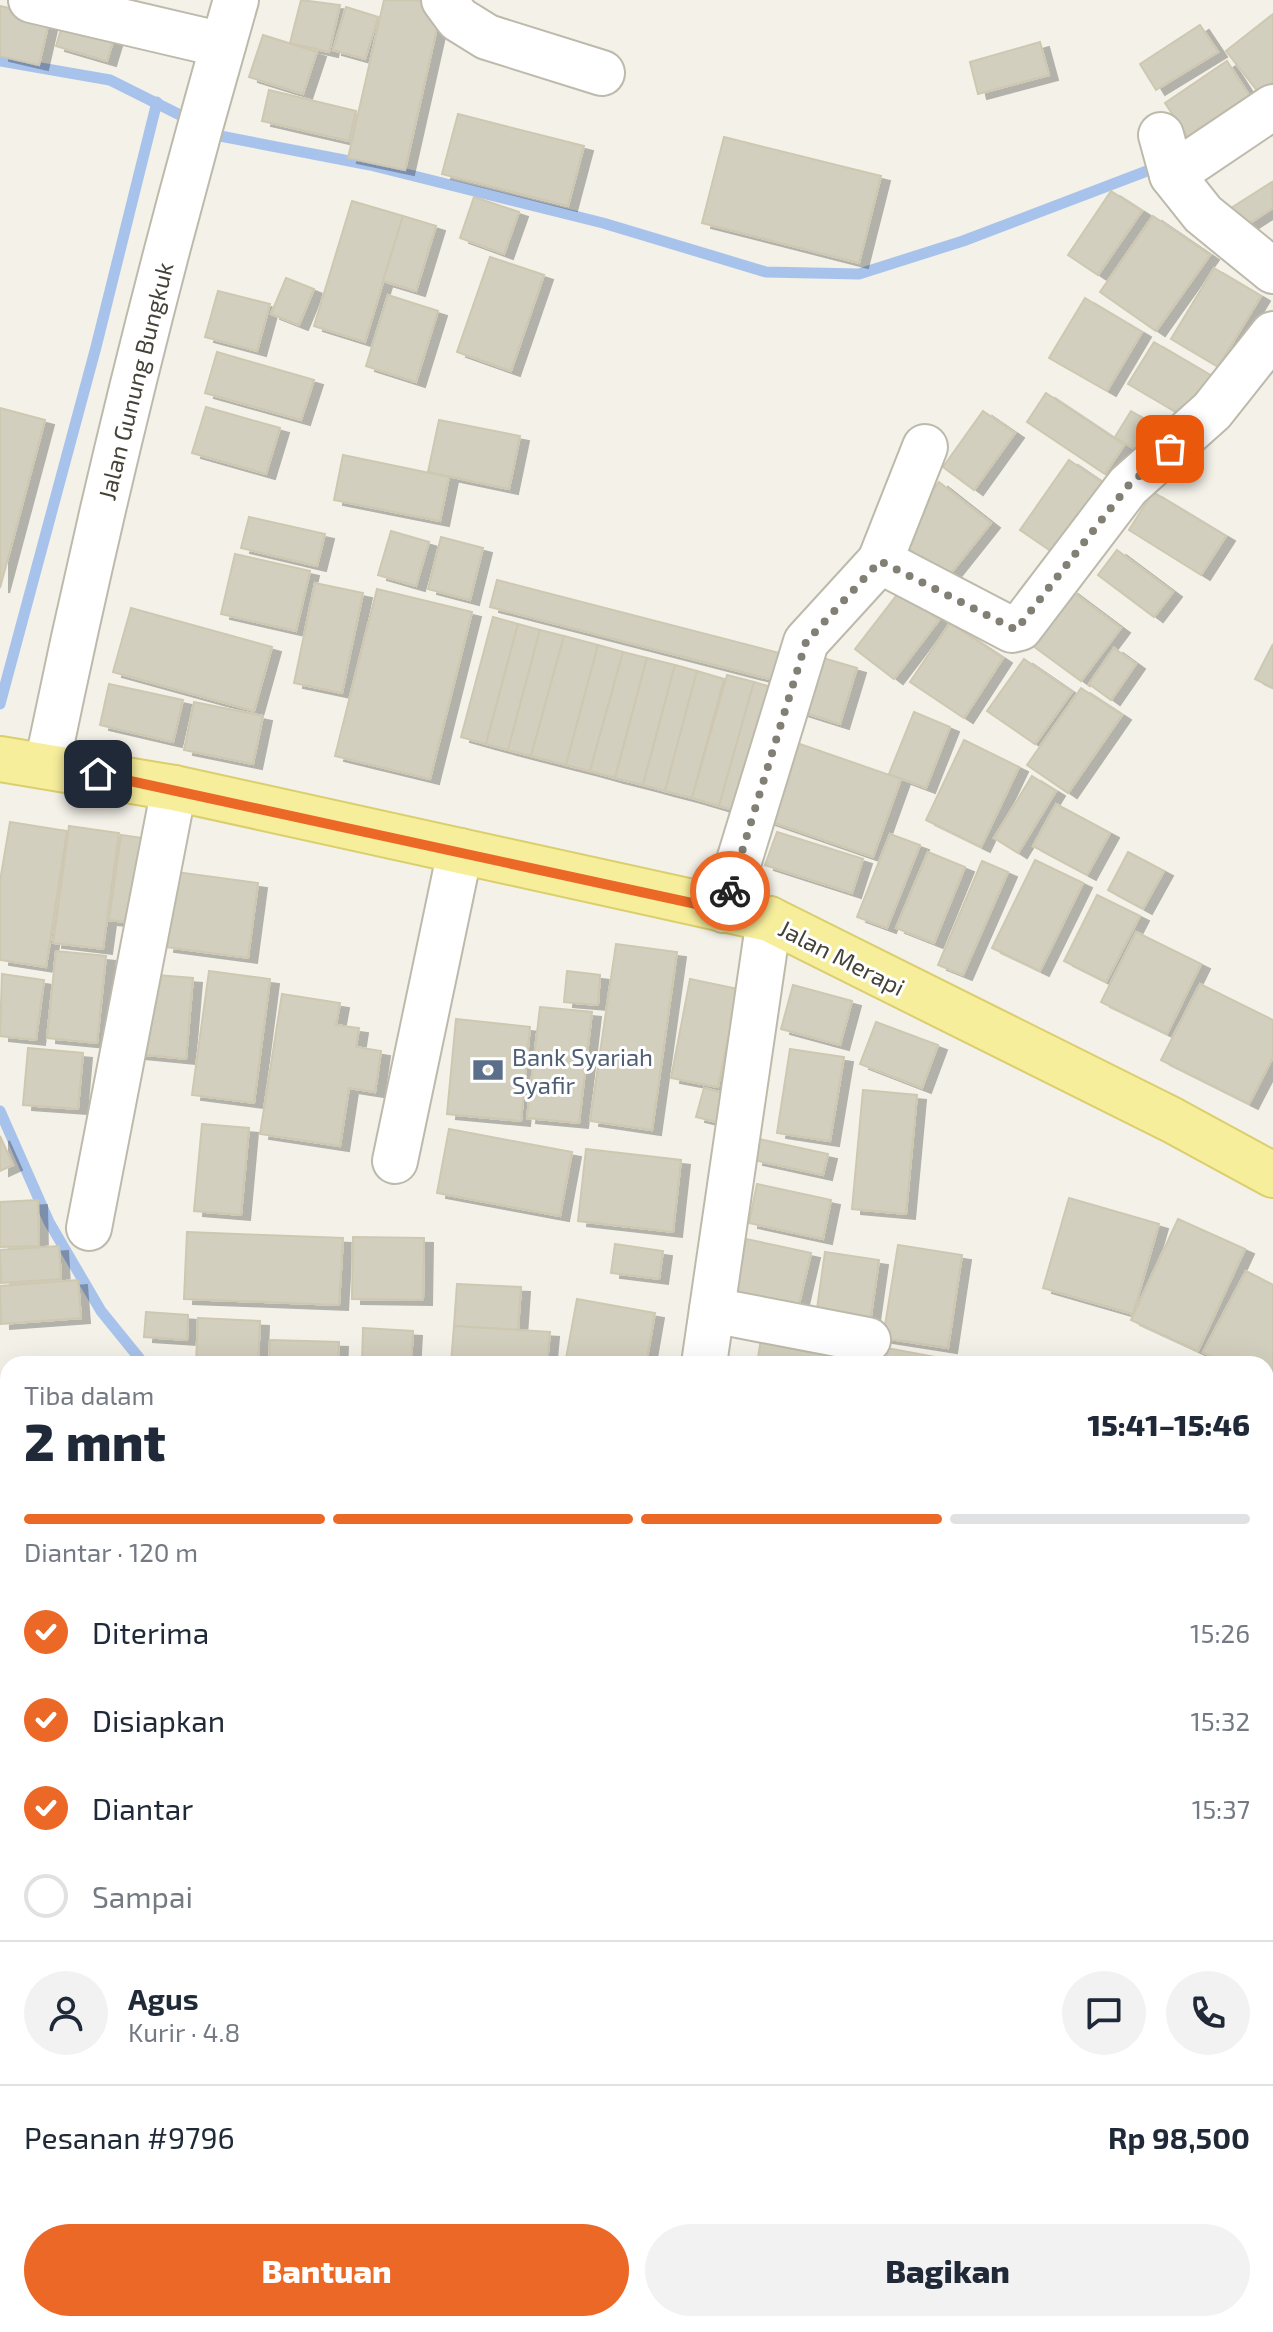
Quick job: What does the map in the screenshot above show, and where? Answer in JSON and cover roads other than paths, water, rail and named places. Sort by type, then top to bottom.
[{"type":"main road","name":"Jalan Merapi","points":[[19,762],[174,788],[769,919],[1172,1120],[1273,1175]]},
{"type":"street","points":[[31,0],[223,45]]},
{"type":"street","name":"Jalan Gunung Bungkuk","points":[[19,762],[85,581],[203,116],[236,0]]},
{"type":"street","points":[[444,0],[458,19],[487,37],[602,73]]},
{"type":"street","points":[[1273,107],[1168,159],[1203,214],[1273,271]]},
{"type":"street","points":[[880,561],[1012,630],[1020,628],[1128,486],[1212,411],[1273,334]]},
{"type":"street","points":[[724,910],[806,642],[880,561],[925,447]]},
{"type":"street","points":[[89,1228],[174,788]]},
{"type":"street","points":[[395,1161],[460,851]]},
{"type":"street","points":[[705,1356],[769,919]]},
{"type":"street","points":[[712,1310],[868,1340]]},
{"type":"waterway","points":[[0,61],[110,80],[192,121]]},
{"type":"waterway","points":[[0,704],[96,347],[157,102]]},
{"type":"waterway","points":[[207,129],[220,136],[370,165],[603,223],[766,272],[859,274],[963,241],[1160,166]]},
{"type":"waterway","points":[[0,1111],[49,1222],[101,1311],[138,1356]]},
{"type":"place","name":"Bank Syariah Syafir","points":[[488,1070]]}]
